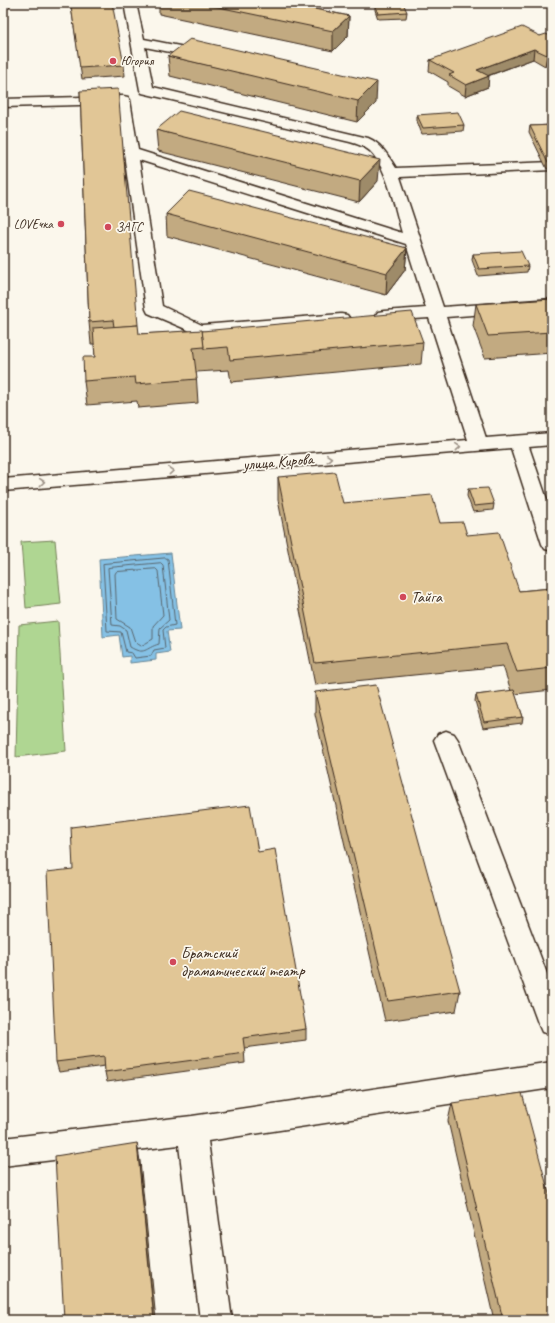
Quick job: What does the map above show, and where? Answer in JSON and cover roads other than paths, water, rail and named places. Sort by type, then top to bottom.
[{"type":"street","points":[[130,3],[147,90],[366,142],[378,151],[391,173],[479,445]]},
{"type":"street","points":[[138,42],[216,57]]},
{"type":"street","points":[[3,102],[123,100],[154,308],[200,330],[552,304]]},
{"type":"street","points":[[131,153],[414,241]]},
{"type":"street","points":[[391,173],[552,166]]},
{"type":"street","name":"улица Кирова","points":[[3,485],[552,439]]},
{"type":"street","points":[[518,442],[552,544]]},
{"type":"street","points":[[446,740],[552,1023]]},
{"type":"street","points":[[3,1152],[192,1130],[552,1075]]},
{"type":"street","points":[[192,1130],[216,1320]]},
{"type":"water","points":[[171,553],[180,630],[167,631],[170,652],[156,654],[156,660],[130,663],[130,656],[122,657],[119,635],[103,637],[99,559]]},
{"type":"place","name":"Югория","points":[[113,61]]},
{"type":"place","name":"LOVEчка","points":[[61,224]]},
{"type":"place","name":"ЗАГС","points":[[108,227]]},
{"type":"place","name":"Тайга","points":[[403,597]]},
{"type":"place","name":"Братский драматический театр","points":[[173,962]]}]
